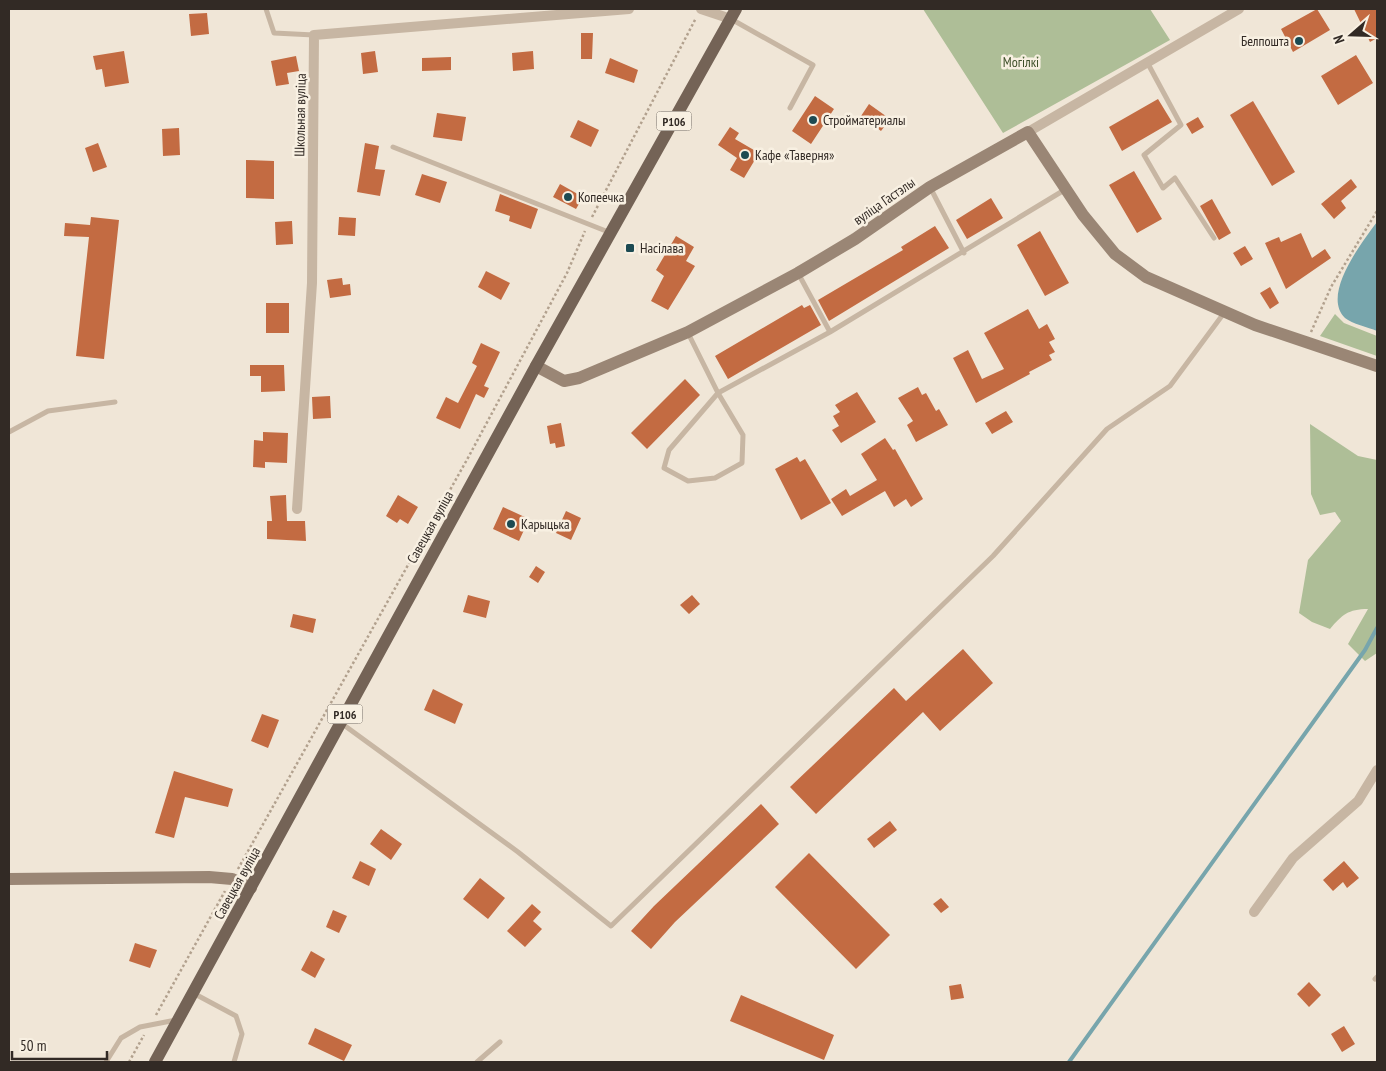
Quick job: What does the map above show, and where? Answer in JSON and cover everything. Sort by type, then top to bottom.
[{"type":"main road","name":"Савецкая вуліца","points":[[155,1062],[536,366],[733,14]]},
{"type":"street","points":[[314,36],[629,9]]},
{"type":"street","name":"вуліца Гастэлы","points":[[536,366],[564,380],[579,378],[688,332],[798,273],[855,239],[930,187],[1239,9]]},
{"type":"street","points":[[699,13],[733,14]]},
{"type":"street","name":"Школьная вуліца","points":[[297,509],[312,283],[314,36]]},
{"type":"street","points":[[1028,132],[1066,189],[1115,254],[1146,276],[1224,313],[1377,366]]},
{"type":"street","points":[[1254,912],[1294,858],[1358,801],[1377,770]]},
{"type":"street","points":[[9,880],[164,876],[232,879],[251,888]]},
{"type":"lane","points":[[266,9],[274,33],[314,36]]},
{"type":"lane","points":[[733,14],[813,65],[790,108]]},
{"type":"lane","points":[[1146,61],[1181,125],[1144,155],[1164,188],[1175,178],[1214,238]]},
{"type":"lane","points":[[392,147],[611,233]]},
{"type":"lane","points":[[930,187],[964,253]]},
{"type":"lane","points":[[688,332],[718,393],[743,435],[742,463],[715,478],[688,481],[664,468],[669,450],[718,393],[830,332],[964,253],[1066,189]]},
{"type":"lane","points":[[798,273],[830,332]]},
{"type":"lane","points":[[341,722],[518,852],[611,926],[993,556],[1107,429],[1170,386],[1224,313]]},
{"type":"lane","points":[[9,432],[48,411],[115,402]]},
{"type":"lane","points":[[193,993],[236,1016],[242,1034],[234,1062]]},
{"type":"lane","points":[[106,1062],[121,1038],[140,1027],[178,1020]]},
{"type":"lane","points":[[477,1062],[500,1042]]},
{"type":"path","points":[[130,1062],[469,456],[567,274],[588,224],[699,13]]},
{"type":"path","points":[[1306,342],[1331,287],[1377,211]]},
{"type":"green space","name":"Могілкі","points":[[923,9],[1150,9],[1170,40],[1003,133]]},
{"type":"green space","points":[[1335,314],[1344,323],[1377,336],[1377,356],[1320,336]]},
{"type":"green space","points":[[1310,424],[1358,456],[1377,460],[1377,653],[1365,661],[1348,644],[1368,609],[1355,610],[1346,614],[1330,629],[1312,622],[1299,613],[1308,560],[1341,521],[1335,512],[1320,515],[1311,494]]},
{"type":"water","points":[[1377,222],[1377,331],[1345,318],[1339,308],[1338,296],[1346,269],[1362,242]]},
{"type":"building","name":"Белпошта","points":[[1317,9],[1330,30],[1293,52],[1281,29]]},
{"type":"building","points":[[1354,9],[1377,9],[1377,38],[1370,42]]},
{"type":"building","points":[[207,13],[209,34],[191,36],[189,14]]},
{"type":"building","points":[[581,33],[593,33],[592,59],[581,59]]},
{"type":"building","points":[[124,51],[129,83],[105,87],[102,69],[96,70],[93,56]]},
{"type":"building","points":[[375,51],[378,72],[363,74],[361,53]]},
{"type":"building","points":[[533,51],[534,69],[513,71],[512,53]]},
{"type":"building","points":[[1356,55],[1373,83],[1338,105],[1321,76]]},
{"type":"building","points":[[296,56],[299,71],[287,73],[289,84],[276,86],[271,61]]},
{"type":"building","points":[[451,57],[451,70],[422,71],[422,58]]},
{"type":"building","points":[[610,58],[638,70],[634,83],[605,73]]},
{"type":"building","name":"Стройматериалы","points":[[815,96],[834,109],[811,144],[792,131]]},
{"type":"building","points":[[1158,99],[1172,122],[1122,151],[1109,127]]},
{"type":"building","points":[[1253,101],[1295,172],[1272,186],[1230,115]]},
{"type":"building","points":[[869,104],[890,119],[881,131],[861,116]]},
{"type":"building","points":[[437,113],[466,117],[462,141],[433,137]]},
{"type":"building","points":[[1198,117],[1204,127],[1192,134],[1186,124]]},
{"type":"building","points":[[578,120],[599,130],[591,147],[570,137]]},
{"type":"building","points":[[730,127],[739,133],[735,139],[759,153],[744,178],[730,170],[737,158],[718,145]]},
{"type":"building","points":[[179,128],[180,155],[163,156],[162,129]]},
{"type":"building","points":[[98,143],[107,167],[93,172],[85,148]]},
{"type":"building","points":[[365,143],[379,146],[375,169],[385,170],[380,196],[357,192]]},
{"type":"building","points":[[246,160],[274,161],[274,199],[246,198]]},
{"type":"building","points":[[1134,171],[1162,219],[1137,233],[1109,185]]},
{"type":"building","points":[[422,174],[447,182],[440,203],[415,195]]},
{"type":"building","points":[[1351,179],[1357,187],[1341,201],[1346,208],[1334,219],[1321,204]]},
{"type":"building","name":"Копеечка","points":[[560,184],[583,197],[576,209],[553,197]]},
{"type":"building","points":[[500,194],[538,209],[531,229],[509,221],[510,216],[495,211]]},
{"type":"building","points":[[991,198],[1003,218],[967,239],[956,220]]},
{"type":"building","points":[[1212,199],[1231,233],[1219,240],[1200,206]]},
{"type":"building","points":[[91,217],[119,220],[104,359],[76,356],[89,237],[64,236],[65,223],[90,225]]},
{"type":"building","points":[[339,217],[356,218],[355,236],[338,235]]},
{"type":"building","points":[[292,221],[293,244],[276,245],[275,222]]},
{"type":"building","points":[[935,226],[949,248],[829,321],[818,300],[903,250],[901,247]]},
{"type":"building","points":[[1040,231],[1069,283],[1045,296],[1017,245]]},
{"type":"building","points":[[1301,233],[1312,258],[1325,249],[1331,258],[1286,289],[1265,243],[1279,237],[1281,242]]},
{"type":"building","points":[[676,236],[694,247],[686,261],[695,266],[668,310],[651,301],[664,276],[656,270]]},
{"type":"building","points":[[1245,246],[1253,259],[1241,266],[1233,253]]},
{"type":"building","points":[[486,271],[510,283],[501,300],[478,287]]},
{"type":"building","points":[[342,278],[343,285],[350,284],[351,295],[330,298],[327,280]]},
{"type":"building","points":[[1270,287],[1279,303],[1270,309],[1260,293]]},
{"type":"building","points":[[266,303],[289,303],[289,333],[266,333]]},
{"type":"building","points":[[802,305],[804,308],[810,305],[821,325],[728,379],[715,356]]},
{"type":"building","points":[[1028,309],[1039,329],[1047,324],[1055,339],[1049,342],[1055,352],[1049,355],[1052,360],[976,403],[953,358],[968,350],[982,379],[1004,369],[984,333]]},
{"type":"building","points":[[481,343],[500,352],[484,386],[489,388],[484,398],[476,394],[460,429],[436,418],[446,397],[458,403],[477,366],[472,363]]},
{"type":"building","points":[[250,365],[284,365],[285,391],[261,392],[261,376],[250,376]]},
{"type":"building","points":[[685,379],[700,395],[647,449],[631,433]]},
{"type":"building","points":[[918,387],[922,395],[926,393],[936,411],[939,409],[948,425],[916,442],[907,425],[913,421],[898,398]]},
{"type":"building","points":[[857,392],[876,422],[841,443],[832,430],[839,426],[833,416],[840,412],[835,405]]},
{"type":"building","points":[[330,396],[331,418],[313,419],[312,397]]},
{"type":"building","points":[[1006,411],[1013,422],[992,434],[985,423]]},
{"type":"building","points":[[561,423],[565,446],[556,448],[555,443],[550,444],[547,426]]},
{"type":"building","points":[[263,432],[288,433],[287,463],[265,462],[265,468],[253,467],[254,440],[263,441]]},
{"type":"building","points":[[885,438],[893,450],[895,449],[923,499],[911,507],[906,499],[894,507],[885,491],[842,516],[831,499],[846,489],[850,496],[877,480],[861,454]]},
{"type":"building","points":[[797,457],[800,462],[805,459],[831,503],[801,520],[775,469]]},
{"type":"building","points":[[286,495],[287,521],[305,521],[306,541],[267,539],[267,521],[272,521],[270,496]]},
{"type":"building","points":[[398,495],[418,507],[408,524],[400,519],[397,523],[386,516]]},
{"type":"building","name":"Карыцька","points":[[503,507],[529,519],[519,541],[493,529]]},
{"type":"building","points":[[566,511],[581,518],[571,540],[556,533]]},
{"type":"building","points":[[536,566],[545,572],[538,583],[529,577]]},
{"type":"building","points":[[468,595],[490,601],[486,618],[463,612]]},
{"type":"building","points":[[692,595],[700,604],[689,614],[680,605]]},
{"type":"building","points":[[293,614],[316,619],[313,633],[290,627]]},
{"type":"building","points":[[963,649],[993,683],[940,731],[923,712],[816,814],[790,787],[894,688],[906,701]]},
{"type":"building","points":[[433,689],[463,704],[455,724],[424,710]]},
{"type":"building","points":[[262,714],[279,720],[268,748],[251,741]]},
{"type":"building","points":[[174,771],[233,789],[228,807],[185,797],[174,838],[155,833]]},
{"type":"building","points":[[761,804],[779,824],[675,922],[651,949],[631,931],[654,906]]},
{"type":"building","points":[[890,821],[897,830],[874,848],[867,839]]},
{"type":"building","points":[[381,829],[402,844],[391,860],[370,844]]},
{"type":"building","points":[[809,853],[890,935],[856,969],[775,887]]},
{"type":"building","points":[[360,861],[376,869],[369,886],[352,878]]},
{"type":"building","points":[[1344,861],[1359,878],[1347,888],[1343,882],[1333,891],[1323,880]]},
{"type":"building","points":[[480,878],[505,898],[488,919],[463,899]]},
{"type":"building","points":[[941,898],[949,907],[941,913],[933,904]]},
{"type":"building","points":[[532,904],[541,912],[533,921],[542,929],[525,947],[507,931]]},
{"type":"building","points":[[333,910],[347,916],[339,933],[326,927]]},
{"type":"building","points":[[135,943],[157,950],[150,968],[129,961]]},
{"type":"building","points":[[311,951],[325,959],[315,978],[301,970]]},
{"type":"building","points":[[1309,982],[1321,995],[1309,1007],[1297,994]]},
{"type":"building","points":[[961,984],[964,998],[951,1000],[949,986]]},
{"type":"building","points":[[741,995],[834,1035],[824,1060],[730,1021]]},
{"type":"building","points":[[1344,1026],[1355,1044],[1342,1052],[1331,1034]]},
{"type":"building","points":[[315,1028],[352,1045],[344,1061],[308,1044]]},
{"type":"waterway","points":[[1069,1062],[1365,650],[1377,628]]},
{"type":"place","name":"Белпошта","points":[[1299,41]]},
{"type":"place","name":"Стройматериалы","points":[[813,120]]},
{"type":"place","name":"Кафе «Таверня»","points":[[745,155]]},
{"type":"place","name":"Копеечка","points":[[568,197]]},
{"type":"place","name":"Насілава","points":[[630,248]]},
{"type":"place","name":"Карыцька","points":[[511,524]]}]
